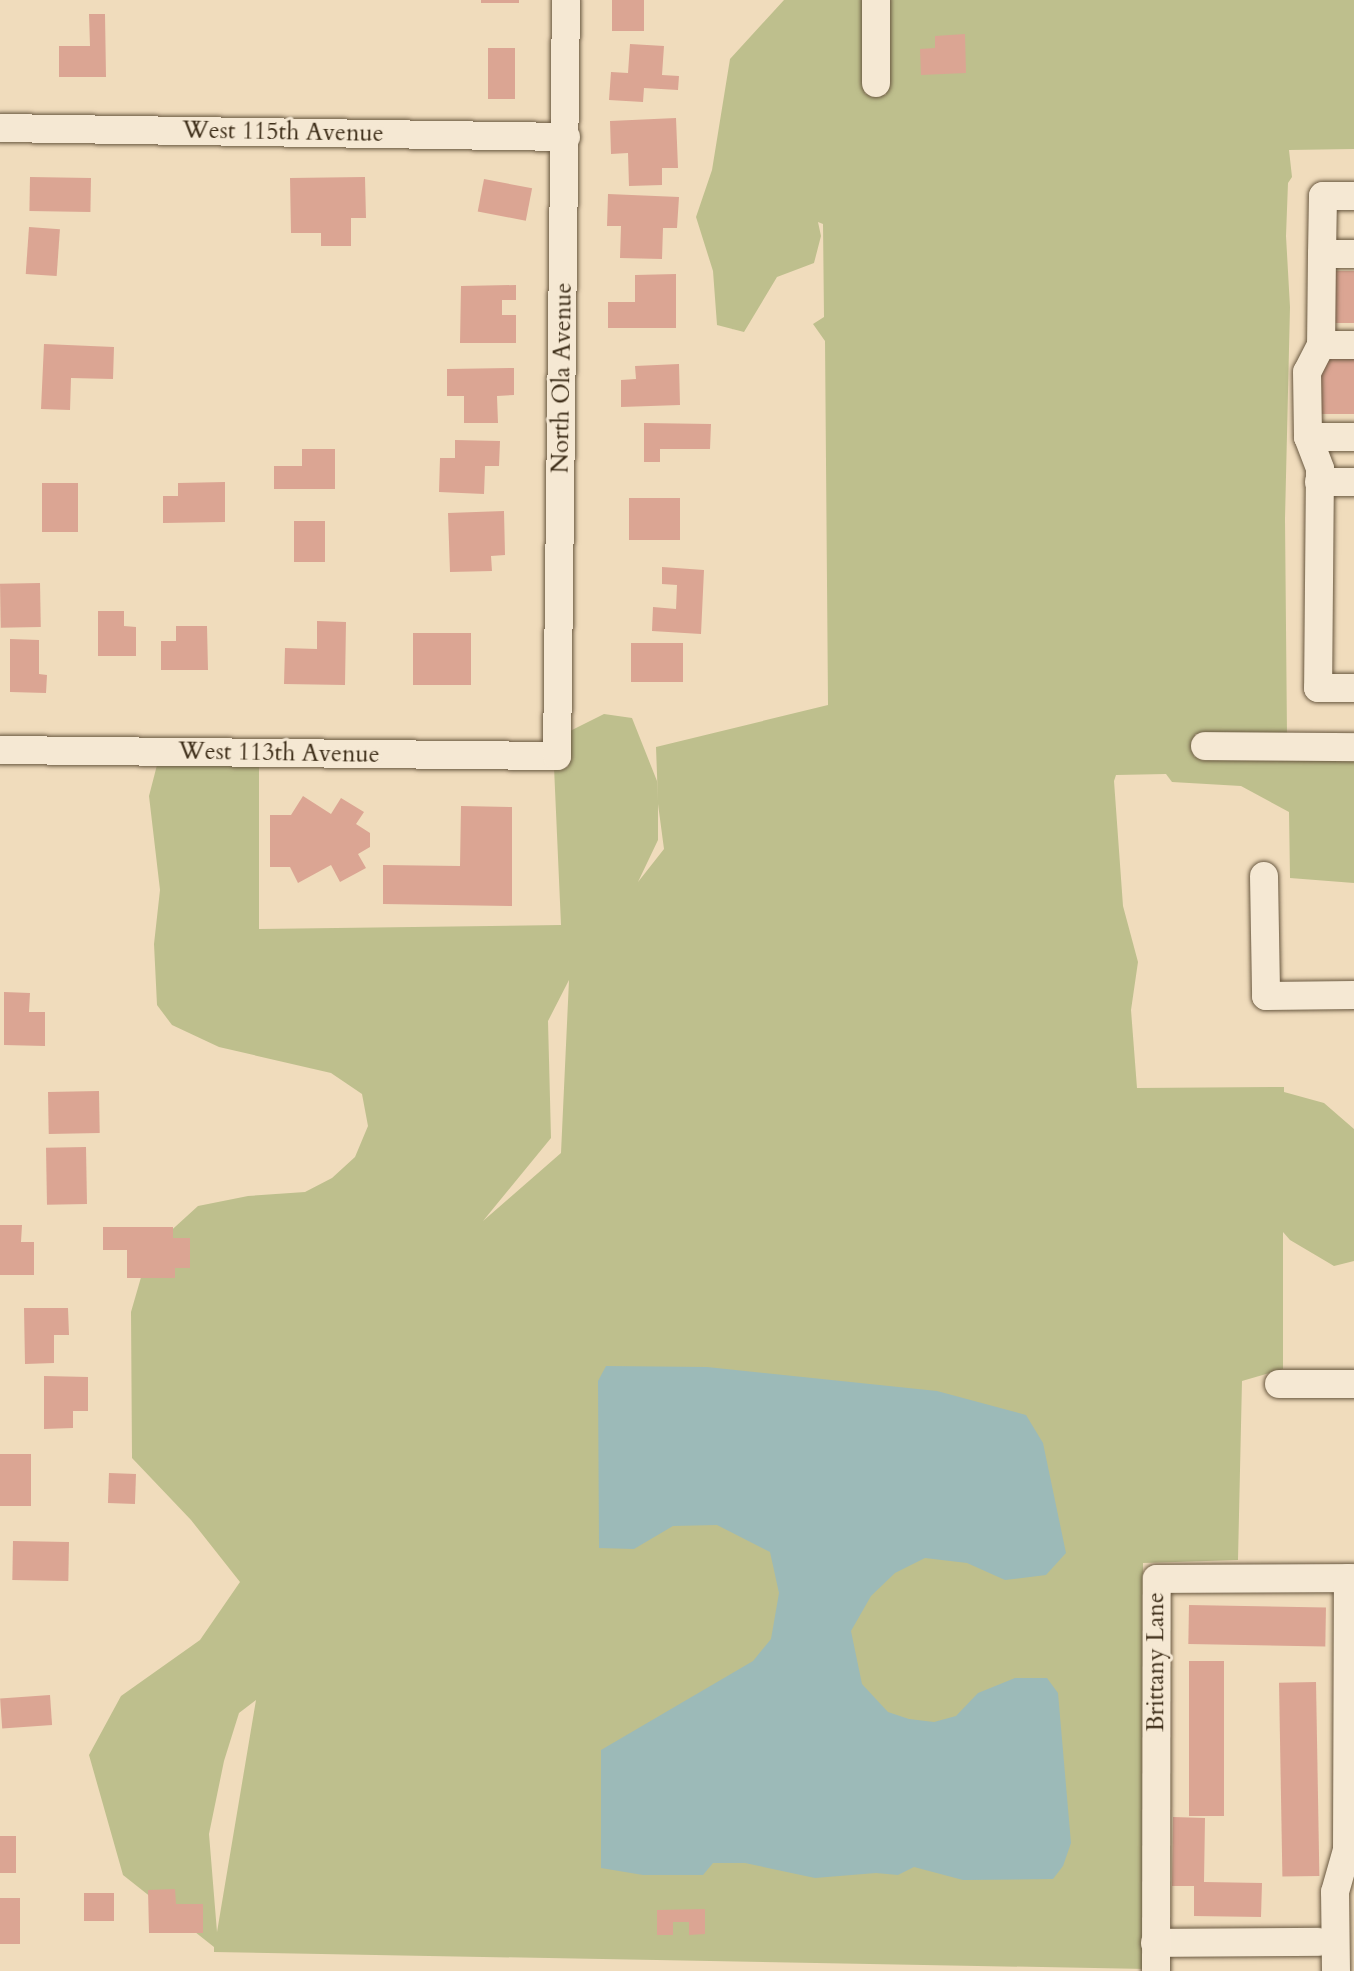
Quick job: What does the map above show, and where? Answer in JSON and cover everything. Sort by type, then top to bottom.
[{"type":"street","name":"North Ola Avenue","points":[[557,756],[566,0]]},
{"type":"street","points":[[876,0],[876,83]]},
{"type":"street","name":"West 115th Avenue","points":[[0,128],[566,137]]},
{"type":"street","points":[[1354,196],[1323,196],[1321,345],[1307,372],[1308,437],[1320,469],[1318,688],[1354,688]]},
{"type":"street","points":[[1322,254],[1354,254]]},
{"type":"street","points":[[1321,345],[1354,345]]},
{"type":"street","points":[[1308,437],[1354,437]]},
{"type":"street","points":[[1319,482],[1354,482]]},
{"type":"street","points":[[1205,746],[1354,747]]},
{"type":"street","name":"West 113th Avenue","points":[[0,750],[557,756]]},
{"type":"street","points":[[1264,876],[1266,996],[1354,995]]},
{"type":"street","points":[[1279,1384],[1354,1384]]},
{"type":"street","points":[[1336,1971],[1334,1900],[1347,1850],[1351,1578]]},
{"type":"street","name":"Brittany Lane","points":[[1156,1971],[1157,1579],[1351,1578]]},
{"type":"street","points":[[1155,1943],[1318,1942]]},
{"type":"green space","points":[[784,0],[866,0],[865,94],[886,95],[887,0],[1354,0],[1354,149],[1289,150],[1292,177],[1288,183],[1286,236],[1290,307],[1285,519],[1287,735],[1195,734],[1194,757],[1354,759],[1354,883],[1290,878],[1289,812],[1241,786],[1172,782],[1166,774],[1116,775],[1114,781],[1123,906],[1138,962],[1131,1010],[1137,1088],[1284,1087],[1284,1092],[1324,1103],[1354,1129],[1354,1261],[1334,1266],[1290,1240],[1283,1232],[1283,1369],[1242,1381],[1238,1560],[1143,1563],[1147,1969],[214,1952],[214,1947],[123,1875],[89,1755],[121,1696],[200,1640],[240,1582],[191,1520],[132,1458],[131,1312],[144,1267],[164,1237],[198,1206],[248,1196],[305,1192],[332,1178],[355,1157],[368,1126],[362,1094],[331,1073],[219,1047],[172,1025],[157,1005],[154,944],[160,890],[149,796],[157,765],[259,764],[259,929],[561,925],[554,767],[568,767],[568,732],[604,714],[632,718],[657,781],[658,802],[656,747],[828,705],[825,341],[813,324],[824,317],[823,224],[818,222],[821,236],[814,263],[777,277],[744,332],[717,325],[713,271],[696,217],[712,170],[730,59]],"holes":[[[658,804],[664,849],[638,882],[658,840]],[[569,980],[561,1153],[483,1221],[551,1138],[548,1021]],[[256,1700],[217,1932],[209,1834],[224,1761],[239,1713]]]},
{"type":"water","points":[[606,1366],[707,1367],[937,1391],[1026,1415],[1043,1443],[1066,1553],[1046,1575],[1005,1580],[967,1563],[925,1558],[895,1573],[871,1596],[851,1631],[862,1684],[888,1712],[909,1719],[934,1722],[956,1716],[978,1693],[1015,1678],[1047,1678],[1058,1693],[1071,1843],[1063,1866],[1053,1879],[963,1880],[914,1867],[898,1875],[876,1873],[815,1878],[745,1863],[713,1863],[703,1875],[643,1875],[601,1868],[601,1750],[753,1661],[771,1639],[779,1593],[770,1552],[717,1525],[673,1526],[634,1549],[599,1548],[598,1381]]},
{"type":"building","points":[[481,0],[519,0],[519,3],[481,3]]},
{"type":"building","points":[[612,0],[644,0],[644,31],[612,31]]},
{"type":"building","points":[[89,14],[105,14],[106,77],[59,77],[59,46],[90,46]]},
{"type":"building","points":[[965,34],[966,73],[921,75],[920,49],[935,48],[935,36]]},
{"type":"building","points":[[630,44],[664,46],[662,75],[679,76],[678,90],[644,88],[643,102],[609,100],[611,72],[628,73]]},
{"type":"building","points":[[488,48],[515,48],[515,99],[488,99]]},
{"type":"building","points":[[676,118],[678,168],[662,168],[662,185],[629,186],[628,153],[611,154],[610,121]]},
{"type":"building","points":[[30,177],[91,178],[90,212],[29,211]]},
{"type":"building","points":[[365,177],[366,218],[351,218],[351,246],[321,246],[321,233],[291,233],[290,178]]},
{"type":"building","points":[[484,179],[532,188],[526,221],[478,211]]},
{"type":"building","points":[[608,194],[679,197],[677,228],[663,228],[662,259],[620,258],[621,226],[607,226]]},
{"type":"building","points":[[29,227],[60,229],[57,276],[26,274]]},
{"type":"building","points":[[1333,271],[1354,271],[1354,323],[1333,323]]},
{"type":"building","points":[[676,274],[676,328],[608,328],[608,302],[635,302],[635,275]]},
{"type":"building","points":[[516,285],[516,300],[502,300],[502,315],[516,315],[516,343],[460,343],[461,286]]},
{"type":"building","points":[[44,344],[114,347],[113,379],[71,378],[70,410],[41,409]]},
{"type":"building","points":[[1319,359],[1354,359],[1354,414],[1319,414]]},
{"type":"building","points":[[679,364],[680,405],[621,407],[621,380],[636,379],[635,366]]},
{"type":"building","points":[[514,368],[514,395],[497,396],[498,423],[464,423],[464,396],[447,396],[447,369]]},
{"type":"building","points":[[644,423],[711,424],[710,449],[660,449],[660,462],[644,462]]},
{"type":"building","points":[[455,440],[500,441],[499,466],[485,466],[484,494],[439,492],[440,458],[455,458]]},
{"type":"building","points":[[302,449],[335,449],[335,489],[274,489],[274,466],[302,466]]},
{"type":"building","points":[[225,482],[225,522],[163,523],[163,496],[178,496],[178,483]]},
{"type":"building","points":[[42,483],[78,483],[78,532],[42,532]]},
{"type":"building","points":[[629,498],[680,498],[680,540],[629,540]]},
{"type":"building","points":[[504,511],[505,555],[491,556],[492,571],[450,572],[448,513]]},
{"type":"building","points":[[294,521],[325,521],[325,562],[294,562]]},
{"type":"building","points":[[662,567],[704,570],[701,634],[652,631],[653,607],[676,609],[677,585],[662,584]]},
{"type":"building","points":[[40,583],[41,627],[1,628],[0,584]]},
{"type":"building","points":[[98,611],[124,611],[124,626],[136,627],[136,656],[98,656]]},
{"type":"building","points":[[317,621],[346,622],[345,685],[284,684],[285,648],[317,649]]},
{"type":"building","points":[[176,626],[207,626],[208,670],[161,670],[161,641],[176,641]]},
{"type":"building","points":[[413,633],[471,633],[471,685],[413,685]]},
{"type":"building","points":[[10,639],[39,640],[39,674],[47,675],[46,693],[10,692]]},
{"type":"building","points":[[631,643],[683,643],[683,682],[631,682]]},
{"type":"building","points":[[303,796],[331,814],[341,798],[364,812],[356,824],[370,833],[370,847],[358,854],[366,868],[340,882],[331,865],[298,883],[290,867],[270,867],[270,815],[291,815]]},
{"type":"building","points":[[461,806],[512,807],[512,906],[383,904],[383,865],[460,866]]},
{"type":"building","points":[[4,992],[30,993],[29,1012],[45,1012],[45,1046],[4,1045]]},
{"type":"building","points":[[99,1091],[100,1133],[49,1134],[48,1092]]},
{"type":"building","points":[[86,1147],[87,1204],[47,1205],[46,1148]]},
{"type":"building","points":[[0,1225],[22,1225],[21,1242],[34,1242],[34,1275],[0,1275]]},
{"type":"building","points":[[103,1227],[173,1227],[173,1238],[190,1238],[190,1268],[175,1268],[175,1278],[127,1278],[127,1250],[103,1250]]},
{"type":"building","points":[[24,1308],[68,1308],[69,1335],[54,1335],[54,1363],[25,1364]]},
{"type":"building","points":[[44,1376],[88,1377],[88,1411],[73,1411],[73,1428],[44,1429]]},
{"type":"building","points":[[0,1454],[31,1454],[31,1506],[0,1506]]},
{"type":"building","points":[[109,1473],[136,1474],[135,1504],[108,1503]]},
{"type":"building","points":[[13,1541],[69,1542],[68,1581],[12,1580]]},
{"type":"building","points":[[1189,1605],[1326,1607],[1325,1646],[1188,1644]]},
{"type":"building","points":[[1189,1661],[1224,1661],[1224,1816],[1189,1816]]},
{"type":"building","points":[[1316,1682],[1319,1876],[1282,1877],[1279,1683]]},
{"type":"building","points":[[50,1695],[52,1725],[2,1728],[0,1698]]},
{"type":"building","points":[[1173,1817],[1205,1818],[1204,1882],[1262,1883],[1261,1917],[1194,1916],[1194,1886],[1172,1886]]},
{"type":"building","points":[[0,1836],[16,1836],[16,1873],[0,1873]]},
{"type":"building","points":[[175,1889],[176,1904],[203,1904],[203,1933],[149,1933],[148,1890]]},
{"type":"building","points":[[84,1893],[114,1893],[114,1921],[84,1921]]},
{"type":"building","points":[[0,1898],[20,1898],[20,1944],[0,1944]]},
{"type":"building","points":[[705,1909],[705,1934],[689,1935],[689,1922],[673,1922],[673,1935],[657,1935],[657,1910]]}]
